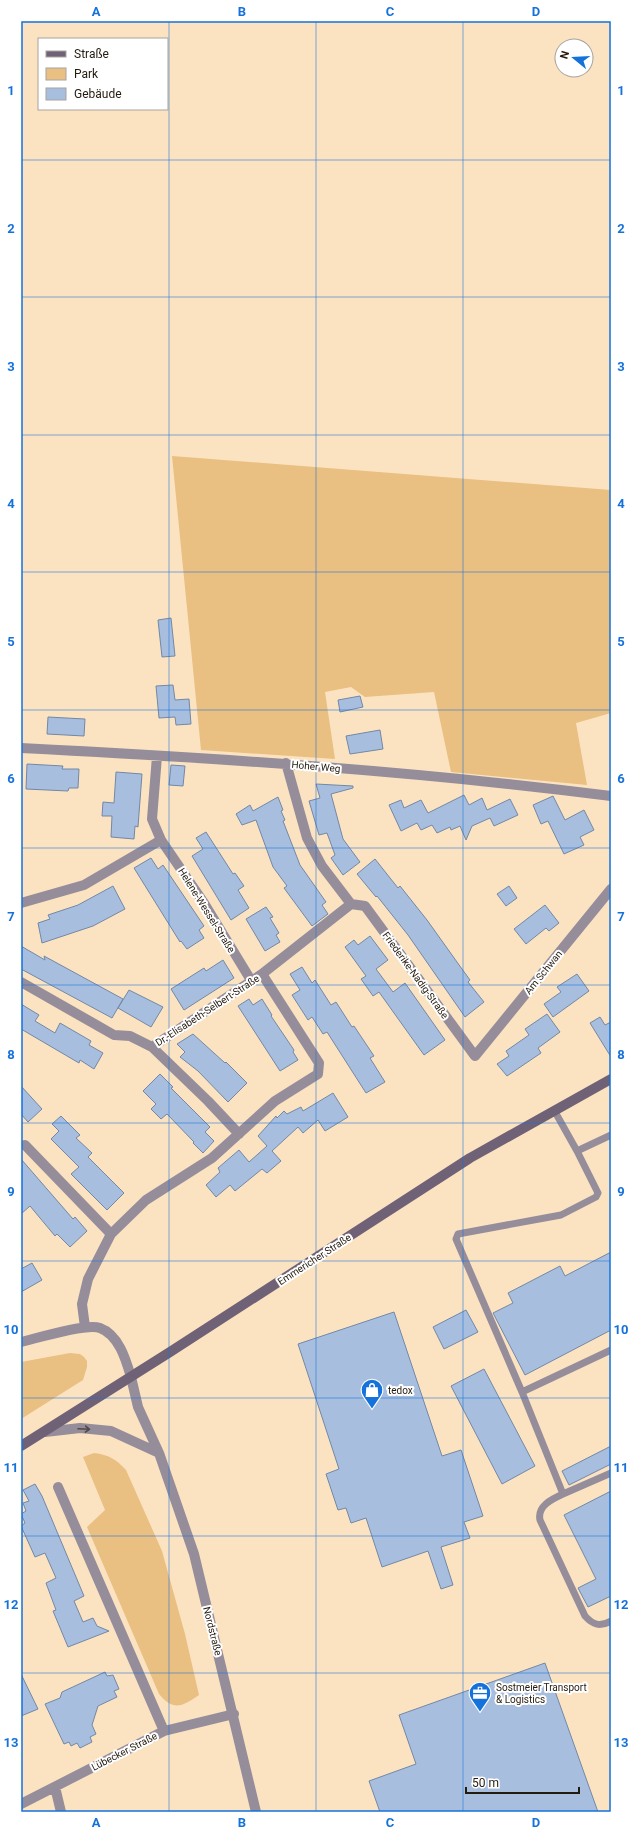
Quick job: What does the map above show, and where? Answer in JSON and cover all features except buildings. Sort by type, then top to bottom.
[{"type":"main road","name":"Emmericher Straße","points":[[21,1446],[470,1158],[611,1079]]},
{"type":"street","name":"Hoher Weg","points":[[21,748],[286,763],[482,780],[611,796]]},
{"type":"street","name":"Helene-Wessel-Straße","points":[[157,756],[152,818],[162,840],[204,903],[252,982]]},
{"type":"street","points":[[21,1342],[85,1327],[82,1304],[86,1285],[98,1257],[111,1234],[146,1200],[212,1158],[274,1101],[318,1074],[319,1063],[262,974],[351,904],[322,866],[307,838],[286,763]]},
{"type":"street","points":[[21,903],[84,885],[162,840]]},
{"type":"street","name":"Am Schwan","points":[[475,1056],[611,889]]},
{"type":"street","name":"Friederike-Nadig-Straße","points":[[351,904],[365,906],[475,1056]]},
{"type":"street","name":"Dr.-Elisabeth-Selbert-Straße","points":[[152,1047],[262,974]]},
{"type":"street","name":"Dr.-Elisabeth-Selbert-Straße","points":[[21,982],[114,1035],[130,1036],[152,1047],[208,1101],[239,1134]]},
{"type":"street","points":[[25,1145],[111,1234]]},
{"type":"street","name":"Nordstraße","points":[[85,1327],[100,1328],[112,1336],[123,1352],[131,1376],[138,1407],[159,1453],[194,1554],[234,1714],[256,1812]]},
{"type":"street","points":[[45,1432],[80,1428],[111,1431],[159,1453]]},
{"type":"street","points":[[58,1487],[164,1731]]},
{"type":"street","name":"Lübecker Straße","points":[[21,1804],[164,1731],[234,1714]]},
{"type":"street","points":[[55,1786],[61,1812]]},
{"type":"lane","points":[[554,1110],[577,1150],[598,1193],[596,1197],[561,1214],[458,1234],[456,1239],[522,1392],[563,1494]]},
{"type":"lane","points":[[577,1150],[611,1135]]},
{"type":"lane","points":[[522,1392],[611,1350]]},
{"type":"lane","points":[[611,1473],[548,1502],[539,1513],[540,1520],[585,1616],[591,1623],[600,1625],[611,1621]]},
{"type":"green space","points":[[172,456],[611,490],[611,713],[576,723],[587,785],[451,772],[434,692],[365,697],[351,687],[325,692],[335,759],[201,750]]},
{"type":"green space","points":[[70,1353],[80,1354],[87,1361],[87,1367],[83,1380],[21,1419],[21,1362]]},
{"type":"green space","points":[[94,1453],[112,1458],[126,1470],[162,1551],[185,1634],[199,1695],[183,1704],[173,1705],[159,1694],[87,1527],[105,1510],[83,1457]]},
{"type":"place","name":"tedox","points":[[372,1410]]},
{"type":"place","name":"Sostmeier Transport & Logistics","points":[[480,1712]]}]
